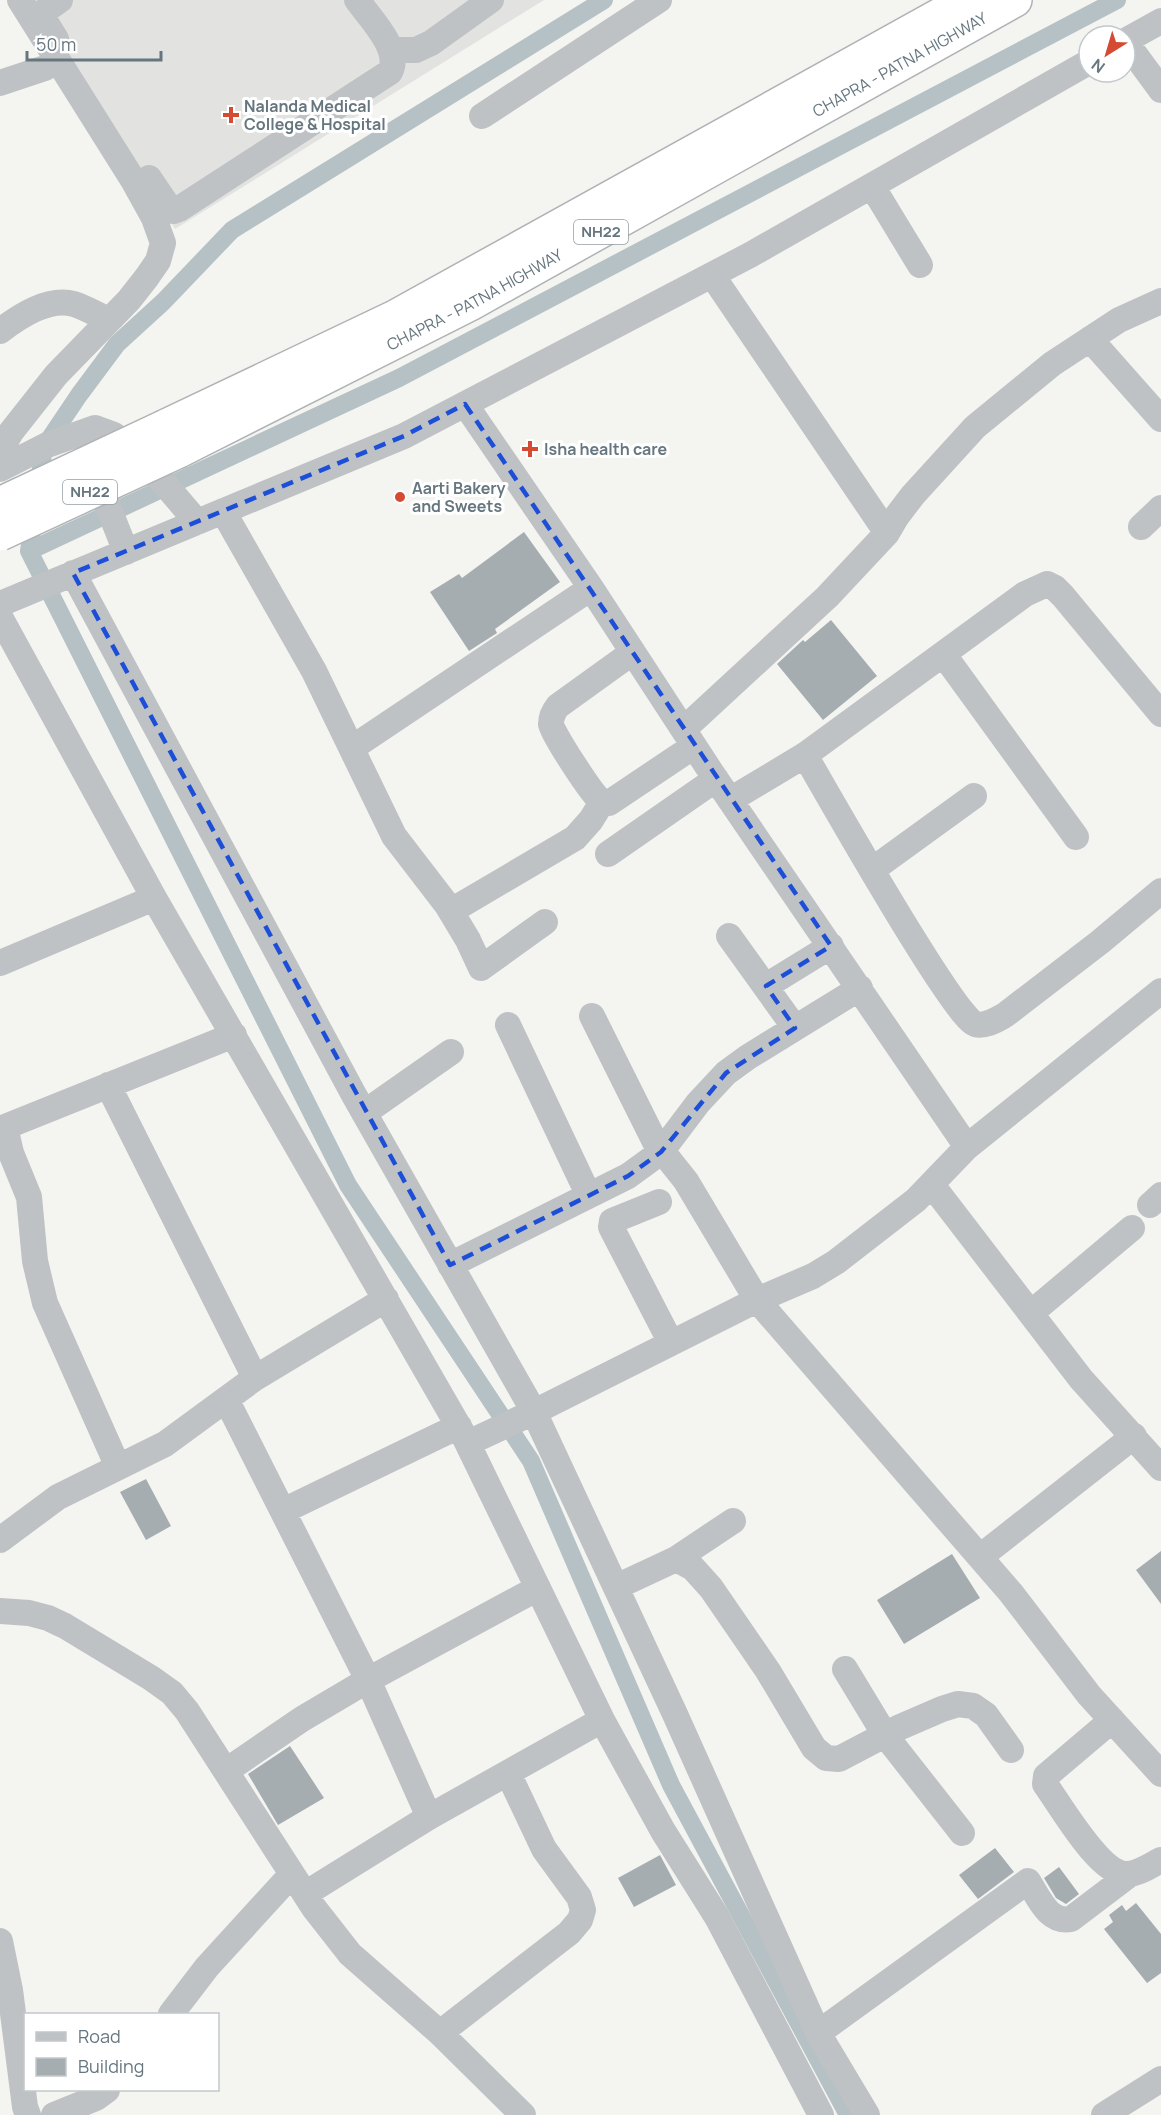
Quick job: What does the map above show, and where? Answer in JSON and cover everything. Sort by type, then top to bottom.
[{"type":"highway","name":"CHAPRA - PATNA HIGHWAY","points":[[179,435],[967,0]]},
{"type":"highway","name":"CHAPRA - PATNA HIGHWAY","points":[[179,435],[470,304],[1016,0]]},
{"type":"highway","name":"NH22","points":[[0,504],[179,435]]},
{"type":"highway","name":"NH22","points":[[0,534],[179,435]]},
{"type":"street","points":[[4,0],[103,161],[158,261]]},
{"type":"street","points":[[20,0],[170,209],[174,211],[390,72],[394,66],[393,50],[357,0]]},
{"type":"street","points":[[0,451],[11,432],[56,375],[129,300],[158,261],[163,243],[154,218],[73,76],[43,18],[46,10],[60,0]]},
{"type":"street","points":[[393,50],[416,50],[431,44],[491,0]]},
{"type":"street","points":[[482,116],[659,0]]},
{"type":"street","points":[[1137,34],[1161,21]]},
{"type":"street","points":[[1137,57],[1161,90]]},
{"type":"street","points":[[0,82],[45,68]]},
{"type":"street","points":[[821,2115],[717,1917],[663,1831],[603,1720],[463,1435],[154,898],[5,606],[126,552],[190,514],[223,512],[404,436],[712,275],[1077,69]]},
{"type":"street","points":[[872,186],[920,265]]},
{"type":"street","points":[[712,275],[887,533]]},
{"type":"street","points":[[633,652],[568,697],[558,706],[552,716],[551,726],[558,739],[594,794],[602,802],[609,803],[689,737],[887,533],[913,495],[975,427],[1052,364],[1119,320],[1161,301]]},
{"type":"street","points":[[0,331],[29,312],[60,302],[74,304],[109,320]]},
{"type":"street","points":[[1090,339],[1161,418]]},
{"type":"street","points":[[465,404],[967,1147]]},
{"type":"street","points":[[0,482],[40,456],[95,428],[114,435],[163,482],[190,514]]},
{"type":"street","points":[[0,470],[40,456],[84,445],[126,552]]},
{"type":"street","points":[[1141,527],[1161,508]]},
{"type":"street","points":[[223,512],[314,671],[394,836],[450,911],[468,940],[481,968],[545,921]]},
{"type":"street","points":[[68,576],[450,1265],[530,1414],[616,1587],[818,2033],[867,2115]]},
{"type":"street","points":[[608,854],[723,789],[805,755],[1025,594],[1047,584],[1063,596],[1161,714]]},
{"type":"street","points":[[352,748],[591,588]]},
{"type":"street","points":[[944,655],[1076,837]]},
{"type":"street","points":[[805,755],[872,870],[949,994],[963,1014],[974,1024],[992,1022],[1005,1015],[1110,934],[1161,891]]},
{"type":"street","points":[[872,870],[974,796]]},
{"type":"street","points":[[450,911],[575,838],[591,820],[602,802]]},
{"type":"street","points":[[0,963],[154,898]]},
{"type":"street","points":[[729,936],[795,1028]]},
{"type":"street","points":[[765,987],[831,946]]},
{"type":"street","points":[[450,1265],[628,1176],[661,1152],[698,1103],[726,1073],[860,988]]},
{"type":"street","points":[[283,1511],[463,1435],[497,1429],[757,1300],[794,1285],[836,1262],[916,1200],[967,1147],[1161,991]]},
{"type":"street","points":[[592,1016],[661,1152],[686,1181],[757,1300],[1011,1593],[1089,1695],[1161,1774]]},
{"type":"street","points":[[508,1025],[588,1194]]},
{"type":"street","points":[[118,1467],[45,1303],[35,1261],[29,1197],[3,1128],[234,1035]]},
{"type":"street","points":[[364,1113],[451,1052]]},
{"type":"street","points":[[108,1085],[255,1378]]},
{"type":"street","points":[[932,1185],[952,1215],[1102,1404],[1134,1436],[1161,1468]]},
{"type":"street","points":[[659,1202],[612,1221],[611,1227],[672,1343]]},
{"type":"street","points":[[1031,1313],[1132,1228]]},
{"type":"street","points":[[0,1540],[58,1497],[165,1444],[255,1378],[386,1299]]},
{"type":"street","points":[[226,1399],[368,1680],[429,1817]]},
{"type":"street","points":[[980,1557],[1134,1436]]},
{"type":"street","points":[[616,1587],[676,1559],[733,1521]]},
{"type":"street","points":[[676,1559],[693,1568],[711,1588],[768,1671],[814,1748],[826,1758],[839,1759],[885,1735],[958,1704],[973,1706],[986,1715],[1011,1750]]},
{"type":"street","points":[[226,1772],[302,1719],[368,1680],[538,1588]]},
{"type":"street","points":[[0,1611],[29,1613],[48,1618],[151,1678],[172,1693],[187,1711],[298,1884],[350,1954],[440,2032],[523,2115]]},
{"type":"street","points":[[845,1669],[885,1735],[962,1833]]},
{"type":"street","points":[[172,2013],[207,1967],[298,1884],[429,1817],[603,1720]]},
{"type":"street","points":[[1112,1720],[1046,1776],[1045,1784],[1102,1862],[1116,1874],[1129,1875]]},
{"type":"street","points":[[440,2032],[569,1933],[580,1920],[583,1910],[579,1897],[544,1849],[508,1773]]},
{"type":"street","points":[[818,2033],[1028,1881],[1049,1914],[1062,1921],[1071,1919],[1129,1875],[1161,1860]]},
{"type":"street","points":[[0,1941],[10,1990],[21,2112]]},
{"type":"street","points":[[1104,2115],[1161,2079]]},
{"type":"street","points":[[54,2115],[96,2098],[106,2091]]},
{"type":"highlighted area","points":[[465,404],[831,946],[766,986],[795,1028],[726,1073],[661,1152],[628,1176],[450,1265],[73,573],[404,436]]},
{"type":"shaded area","name":"Nalanda Medical College & Hospital","points":[[27,0],[544,0],[175,229]]},
{"type":"building","points":[[524,532],[560,582],[495,629],[497,633],[469,651],[430,592],[459,574],[462,578]]},
{"type":"building","points":[[831,620],[877,676],[823,720],[777,664],[803,640],[805,642]]},
{"type":"building","points":[[146,1479],[171,1526],[146,1540],[120,1492]]},
{"type":"building","points":[[1161,1551],[1161,1604],[1136,1570]]},
{"type":"building","points":[[952,1554],[980,1598],[904,1644],[877,1600]]},
{"type":"building","points":[[290,1746],[324,1798],[278,1825],[248,1774]]},
{"type":"building","points":[[995,1848],[1014,1872],[978,1899],[959,1875]]},
{"type":"building","points":[[660,1855],[676,1885],[634,1907],[618,1878]]},
{"type":"building","points":[[1059,1867],[1079,1894],[1066,1904],[1056,1898],[1044,1878]]},
{"type":"building","points":[[1136,1903],[1161,1934],[1161,1973],[1147,1983],[1104,1929],[1113,1922],[1109,1915],[1122,1905],[1126,1911]]},
{"type":"waterway","points":[[604,0],[232,230],[163,302],[117,344],[44,447],[29,551],[348,1185],[531,1461],[671,1785],[848,2115]]},
{"type":"waterway","points":[[29,551],[399,378],[1117,0]]},
{"type":"place","name":"Nalanda Medical College & Hospital","points":[[231,115]]},
{"type":"place","name":"Isha health care","points":[[530,449]]},
{"type":"place","name":"Aarti Bakery and Sweets","points":[[400,497]]}]
